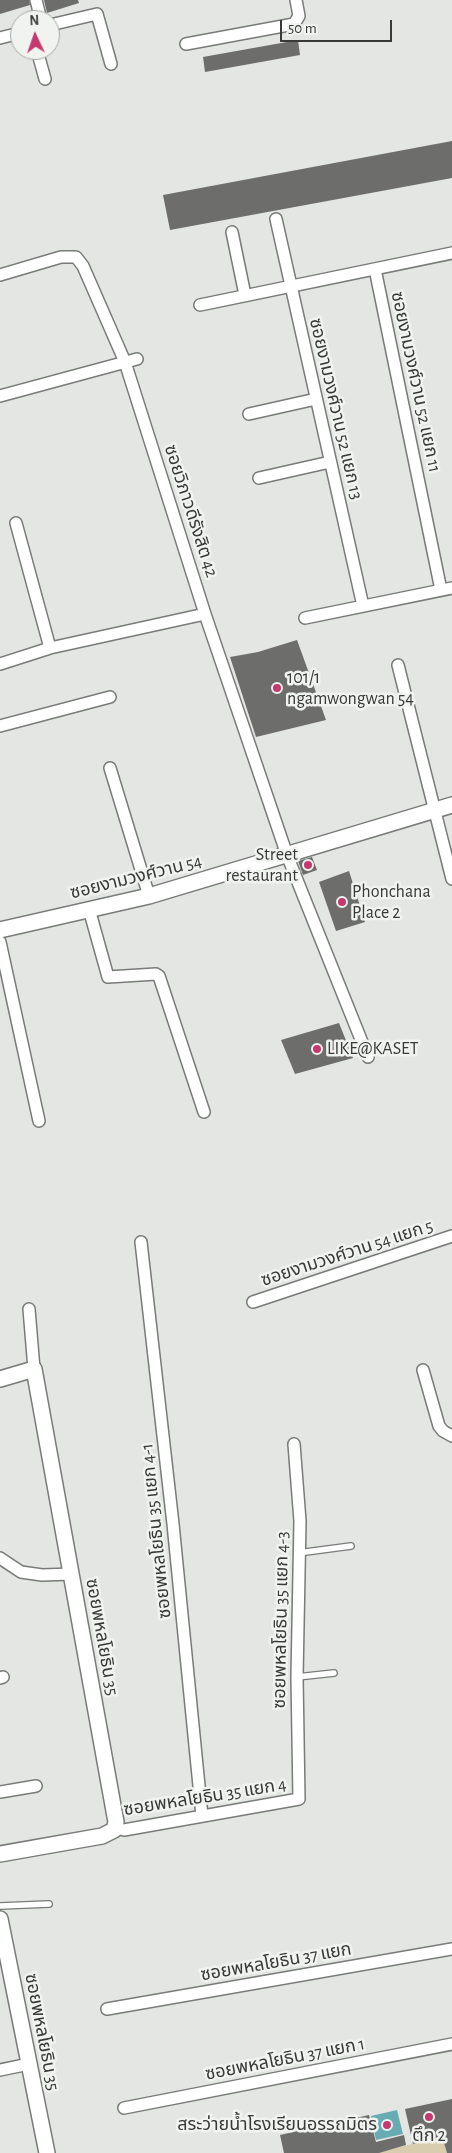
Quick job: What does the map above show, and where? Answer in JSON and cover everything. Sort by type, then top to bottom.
[{"type":"street","points":[[186,44],[294,24],[299,16],[296,0]]},
{"type":"street","points":[[60,23],[97,14],[111,64]]},
{"type":"street","points":[[40,60],[45,79]]},
{"type":"street","name":"ซอยงามวงศ์วาน 52 แยก 13","points":[[276,219],[363,606]]},
{"type":"street","points":[[232,232],[245,296]]},
{"type":"street","points":[[200,305],[452,254]]},
{"type":"street","name":"ซอยวิภาวดีรังสิต 42","points":[[0,275],[61,257],[76,257],[83,266],[125,362],[205,614],[288,855],[368,1057]]},
{"type":"street","name":"ซอยงามวงศ์วาน 52 แยก 11","points":[[375,269],[446,589]]},
{"type":"street","points":[[0,396],[137,359]]},
{"type":"street","points":[[249,414],[316,399]]},
{"type":"street","points":[[258,478],[330,462]]},
{"type":"street","points":[[16,523],[50,648]]},
{"type":"street","points":[[306,618],[446,589]]},
{"type":"street","points":[[0,664],[50,648],[205,614]]},
{"type":"street","points":[[398,665],[452,879]]},
{"type":"street","points":[[0,726],[110,696]]},
{"type":"street","points":[[110,768],[149,896]]},
{"type":"street","name":"ซอยงามวงศ์วาน 54","points":[[0,930],[149,896],[452,805]]},
{"type":"street","points":[[89,909],[108,977],[156,974],[159,976],[204,1112]]},
{"type":"street","points":[[0,942],[39,1120]]},
{"type":"street","name":"ซอยงามวงศ์วาน 54 แยก 5","points":[[253,1302],[452,1236]]},
{"type":"street","name":"ซอยพหลโยธิน 35 แยก 4-1","points":[[141,1242],[173,1524],[202,1816]]},
{"type":"street","points":[[0,1379],[34,1369],[29,1309]]},
{"type":"street","name":"ซอยพหลโยธิน 35","points":[[34,1369],[72,1574],[115,1828]]},
{"type":"street","points":[[423,1370],[439,1426],[452,1436]]},
{"type":"street","name":"ซอยพหลโยธิน 35 แยก 4-3","points":[[294,1444],[300,1521],[296,1677],[300,1797]]},
{"type":"street","points":[[0,1558],[21,1572],[42,1575],[72,1574]]},
{"type":"street","points":[[0,1792],[36,1786]]},
{"type":"street","name":"ซอยพหลโยธิน 35 แยก 4","points":[[115,1828],[124,1830],[297,1800],[300,1797]]},
{"type":"street","points":[[0,1854],[111,1834],[115,1828]]},
{"type":"street","name":"ซอยพหลโยธิน 35","points":[[0,1919],[5,1967],[29,2064],[47,2153]]},
{"type":"street","name":"ซอยพหลโยธิน 37 แยก","points":[[107,2009],[452,1949]]},
{"type":"street","name":"ซอยพหลโยธิน 37 แยก 1","points":[[124,2108],[452,2044]]},
{"type":"street","points":[[0,2070],[29,2064]]},
{"type":"lane","points":[[298,1553],[351,1546]]},
{"type":"lane","points":[[296,1677],[334,1673]]},
{"type":"lane","points":[[0,1906],[49,1904]]},
{"type":"shaded area","points":[[450,2134],[452,2145],[445,2147],[447,2153],[377,2153]]},
{"type":"water","name":"สระว่ายน้ำโรงเรียนอรรถมิตร","points":[[397,2110],[403,2134],[376,2140],[371,2116]]},
{"type":"building","points":[[0,0],[29,0],[30,5],[0,14]]},
{"type":"building","points":[[44,0],[78,0],[79,3],[57,10],[46,10]]},
{"type":"building","points":[[298,40],[300,55],[205,72],[203,57]]},
{"type":"building","points":[[452,141],[452,178],[170,230],[163,195]]},
{"type":"building","name":"101/1 ngamwongwan 54","points":[[297,640],[326,720],[256,737],[230,657],[258,652]]},
{"type":"building","name":"Street restaurant","points":[[312,857],[317,870],[303,875],[298,861]]},
{"type":"building","name":"Phonchana Place 2","points":[[349,871],[365,922],[336,931],[319,882]]},
{"type":"building","name":"LIKE@KASET","points":[[339,1023],[353,1058],[295,1074],[281,1040]]},
{"type":"building","name":"ตึก 2","points":[[452,2099],[452,2153],[447,2153],[442,2136],[413,2144],[405,2109]]},
{"type":"building","points":[[369,2115],[376,2142],[404,2135],[406,2145],[379,2153],[284,2153],[280,2135]]},
{"type":"place","name":"101/1 ngamwongwan 54","points":[[277,688]]},
{"type":"place","name":"Street restaurant","points":[[308,865]]},
{"type":"place","name":"Phonchana Place 2","points":[[342,902]]},
{"type":"place","name":"LIKE@KASET","points":[[317,1049]]},
{"type":"place","name":"ตึก 2","points":[[429,2117]]},
{"type":"place","name":"สระว่ายน้ำโรงเรียนอรรถมิตร","points":[[387,2125]]}]
